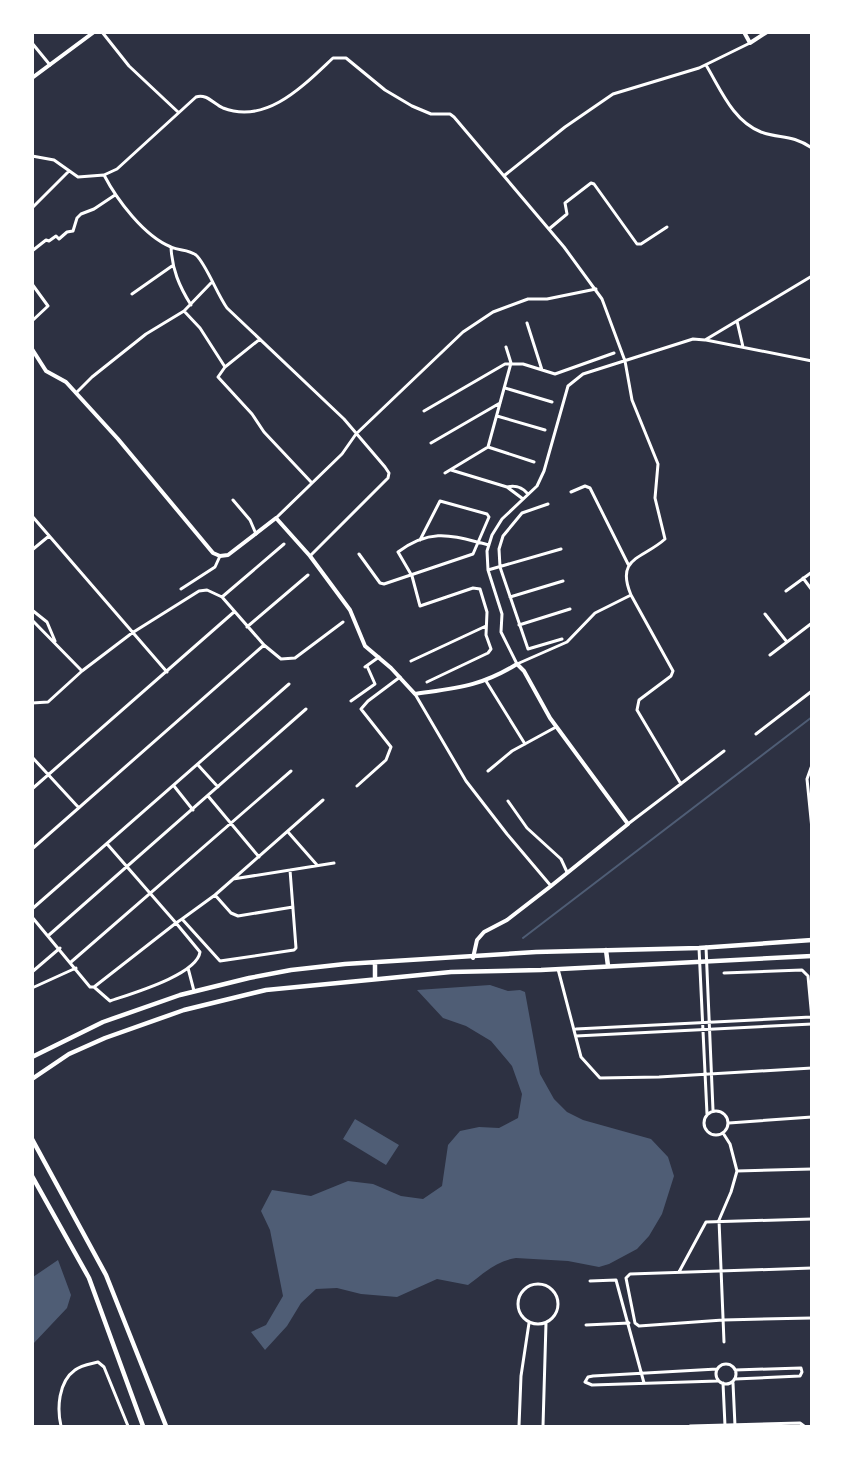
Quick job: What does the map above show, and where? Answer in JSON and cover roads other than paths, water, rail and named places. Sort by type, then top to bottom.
[{"type":"main road","points":[[32,1057],[103,1022],[194,991],[291,970],[345,964],[473,958],[536,952],[699,948],[812,940]]},
{"type":"main road","points":[[606,950],[608,966]]},
{"type":"main road","points":[[33,1078],[53,1063],[77,1050],[184,1010],[266,990],[451,972],[558,969],[812,956]]},
{"type":"main road","points":[[375,964],[375,979]]},
{"type":"main road","points":[[32,1139],[106,1275],[166,1426]]},
{"type":"main road","points":[[32,1176],[89,1278],[143,1426]]},
{"type":"street","points":[[32,78],[94,32]]},
{"type":"street","points":[[102,32],[128,66],[178,112]]},
{"type":"street","points":[[744,32],[750,43]]},
{"type":"street","points":[[505,175],[565,127],[612,94],[706,65],[750,43],[767,32]]},
{"type":"street","points":[[32,42],[50,65]]},
{"type":"street","points":[[32,156],[54,160],[83,178],[104,175],[117,169],[178,112],[201,95],[223,108],[235,111],[258,111],[287,98],[304,86],[333,58],[343,56],[385,90],[412,106],[431,114],[450,114],[505,175],[549,229],[596,289],[607,308],[625,361],[632,400],[658,464],[655,498],[665,539],[628,564]]},
{"type":"street","points":[[706,65],[738,116],[749,126],[763,133],[798,139],[812,148]]},
{"type":"street","points":[[32,208],[69,171]]},
{"type":"street","points":[[104,175],[114,195],[139,224],[171,247],[190,251],[198,256],[227,308],[344,419],[385,467],[389,476],[310,556]]},
{"type":"street","points":[[549,229],[567,214],[564,204],[591,183],[594,184],[637,244],[640,244],[667,226]]},
{"type":"street","points":[[32,251],[46,240],[49,241],[56,236],[59,239],[67,232],[73,231],[77,218],[81,214],[114,195]]},
{"type":"street","points":[[171,247],[172,266],[180,286],[191,305]]},
{"type":"street","points":[[132,294],[172,266]]},
{"type":"street","points":[[705,340],[812,276]]},
{"type":"street","points":[[76,393],[86,382],[146,334],[191,305],[212,283]]},
{"type":"street","points":[[32,284],[48,306],[32,321]]},
{"type":"street","points":[[32,349],[46,371],[66,382],[118,439],[213,553],[220,556],[228,556],[276,518],[342,454],[356,434],[452,342],[493,312],[528,299],[547,298],[596,289]]},
{"type":"street","points":[[184,310],[200,328],[225,367]]},
{"type":"street","points":[[737,320],[743,347]]},
{"type":"street","points":[[527,322],[543,370]]},
{"type":"street","points":[[260,339],[225,367],[218,377],[252,414],[264,432],[312,483]]},
{"type":"street","points":[[628,824],[556,727],[539,700],[524,670],[517,664],[500,632],[502,614],[488,570],[489,546],[492,535],[502,519],[537,486],[544,471],[568,386],[583,374],[692,340],[705,340],[812,361]]},
{"type":"street","points":[[445,473],[488,447],[511,363],[506,347]]},
{"type":"street","points":[[424,411],[505,364],[511,363],[555,374],[614,353]]},
{"type":"street","points":[[505,388],[552,402]]},
{"type":"street","points":[[431,443],[500,403]]},
{"type":"street","points":[[497,416],[544,430]]},
{"type":"street","points":[[488,447],[534,462]]},
{"type":"street","points":[[451,470],[507,487],[523,499]]},
{"type":"street","points":[[507,487],[514,486],[524,489],[528,494]]},
{"type":"street","points":[[571,492],[585,486],[590,488],[611,526],[628,564],[627,584],[631,595],[673,671],[672,676],[639,700],[636,705],[637,710],[681,784]]},
{"type":"street","points":[[233,500],[250,520],[256,535]]},
{"type":"street","points":[[360,554],[380,583],[412,576],[473,554],[490,520],[487,514],[440,500],[420,540]]},
{"type":"street","points":[[548,504],[522,513],[503,536],[500,549],[500,567],[528,649],[562,639]]},
{"type":"street","points":[[32,516],[132,633],[168,672]]},
{"type":"street","points":[[276,518],[310,556],[350,610],[365,646],[400,677],[415,694],[466,780],[507,834],[551,886]]},
{"type":"street","points":[[428,682],[488,653],[491,649],[486,635],[487,612],[480,589],[473,588],[420,606],[412,576],[398,552],[411,542],[445,534],[489,546]]},
{"type":"street","points":[[32,550],[49,536]]},
{"type":"street","points":[[222,597],[284,544]]},
{"type":"street","points":[[488,570],[561,548]]},
{"type":"street","points":[[181,589],[215,567],[220,556]]},
{"type":"street","points":[[786,591],[812,572]]},
{"type":"street","points":[[247,628],[308,575]]},
{"type":"street","points":[[803,578],[812,590]]},
{"type":"street","points":[[510,597],[563,581]]},
{"type":"street","points":[[32,702],[48,702],[82,671],[132,633],[199,591],[207,590],[222,597],[247,628],[282,659],[295,658],[343,622]]},
{"type":"street","points":[[415,694],[461,688],[486,681],[517,664],[567,642],[595,613],[631,595]]},
{"type":"street","points":[[32,610],[47,622],[55,641]]},
{"type":"street","points":[[519,625],[570,610]]},
{"type":"street","points":[[32,789],[168,672],[234,612]]},
{"type":"street","points":[[765,614],[787,642]]},
{"type":"street","points":[[32,620],[55,641],[82,671]]},
{"type":"street","points":[[770,656],[812,623]]},
{"type":"street","points":[[411,662],[486,626]]},
{"type":"street","points":[[32,849],[264,645]]},
{"type":"street","points":[[351,701],[375,684],[374,677],[366,667],[379,657]]},
{"type":"street","points":[[357,786],[386,760],[391,747],[361,709],[368,701],[400,677]]},
{"type":"street","points":[[486,681],[525,744]]},
{"type":"street","points":[[32,909],[108,845],[289,684]]},
{"type":"street","points":[[756,734],[812,691]]},
{"type":"street","points":[[49,935],[128,868],[306,709]]},
{"type":"street","points":[[488,771],[525,744],[556,727]]},
{"type":"street","points":[[473,958],[477,940],[484,932],[507,920],[724,751]]},
{"type":"street","points":[[32,757],[79,808]]},
{"type":"street","points":[[198,765],[218,787]]},
{"type":"street","points":[[812,765],[807,780],[812,829]]},
{"type":"street","points":[[71,962],[291,771]]},
{"type":"street","points":[[174,786],[193,810]]},
{"type":"street","points":[[208,796],[259,857]]},
{"type":"street","points":[[94,987],[215,895],[323,800]]},
{"type":"street","points":[[508,801],[527,828],[560,859],[567,872]]},
{"type":"street","points":[[288,832],[318,866]]},
{"type":"street","points":[[32,917],[60,948],[90,987],[94,987],[110,1001],[167,980],[196,963],[200,952],[108,845]]},
{"type":"street","points":[[233,879],[334,863]]},
{"type":"street","points":[[182,919],[217,959],[223,961],[294,950],[297,945],[290,870]]},
{"type":"street","points":[[215,895],[231,913],[238,916],[293,907]]},
{"type":"street","points":[[706,947],[714,1110]]},
{"type":"street","points":[[32,972],[60,948]]},
{"type":"street","points":[[699,948],[707,1114],[704,1124],[708,1132],[715,1135],[723,1133],[729,1123]]},
{"type":"street","points":[[32,988],[76,968]]},
{"type":"street","points":[[188,968],[194,991]]},
{"type":"street","points":[[558,969],[576,1029],[582,1057],[600,1078],[812,1068]]},
{"type":"street","points":[[576,1029],[811,1018],[808,976],[802,970],[724,973]]},
{"type":"street","points":[[576,1036],[812,1024]]},
{"type":"street","points":[[707,1114],[714,1110],[724,1112],[729,1123]]},
{"type":"street","points":[[729,1123],[812,1117]]},
{"type":"street","points":[[723,1133],[730,1144],[736,1171],[731,1192],[720,1220],[724,1342]]},
{"type":"street","points":[[736,1171],[812,1169]]},
{"type":"street","points":[[679,1272],[704,1224],[720,1220],[812,1219]]},
{"type":"street","points":[[812,1268],[679,1272],[627,1276],[626,1278],[637,1325],[723,1320],[812,1318]]},
{"type":"street","points":[[590,1281],[616,1280],[644,1383]]},
{"type":"street","points":[[534,1284],[544,1285],[553,1290],[558,1298],[558,1308],[554,1317],[546,1323],[538,1325],[529,1322],[521,1316],[518,1307],[520,1297],[525,1289],[534,1284]]},
{"type":"street","points":[[519,1426],[521,1376],[529,1322]]},
{"type":"street","points":[[543,1426],[546,1323]]},
{"type":"street","points":[[586,1325],[629,1323]]},
{"type":"street","points":[[61,1426],[59,1416],[60,1397],[66,1382],[72,1372],[80,1367],[98,1362],[104,1367],[128,1426]]},
{"type":"street","points":[[726,1364],[735,1370],[801,1368],[802,1372],[800,1376],[721,1382],[588,1385],[585,1382],[588,1377],[642,1374],[717,1370],[726,1364]]},
{"type":"street","points":[[717,1370],[716,1376],[721,1382],[725,1425]]},
{"type":"street","points":[[735,1370],[735,1425]]},
{"type":"street","points":[[690,1426],[800,1423],[804,1426]]},
{"type":"water","points":[[490,985],[508,991],[520,990],[525,992],[540,1074],[554,1099],[567,1112],[583,1120],[651,1139],[668,1157],[674,1176],[662,1214],[649,1236],[637,1249],[609,1264],[599,1267],[568,1261],[516,1258],[496,1265],[468,1285],[437,1279],[397,1297],[361,1294],[337,1288],[316,1289],[301,1303],[287,1326],[265,1350],[251,1332],[266,1325],[283,1296],[270,1230],[261,1211],[272,1190],[311,1196],[348,1181],[373,1184],[401,1196],[423,1199],[442,1186],[448,1145],[460,1131],[479,1127],[499,1128],[518,1118],[522,1094],[512,1066],[491,1041],[466,1026],[443,1018],[417,990]]},
{"type":"water","points":[[355,1119],[399,1145],[386,1165],[343,1139]]},
{"type":"water","points":[[58,1260],[71,1295],[67,1308],[33,1344],[33,1277]]},
{"type":"waterway","points":[[523,938],[812,717]]}]
